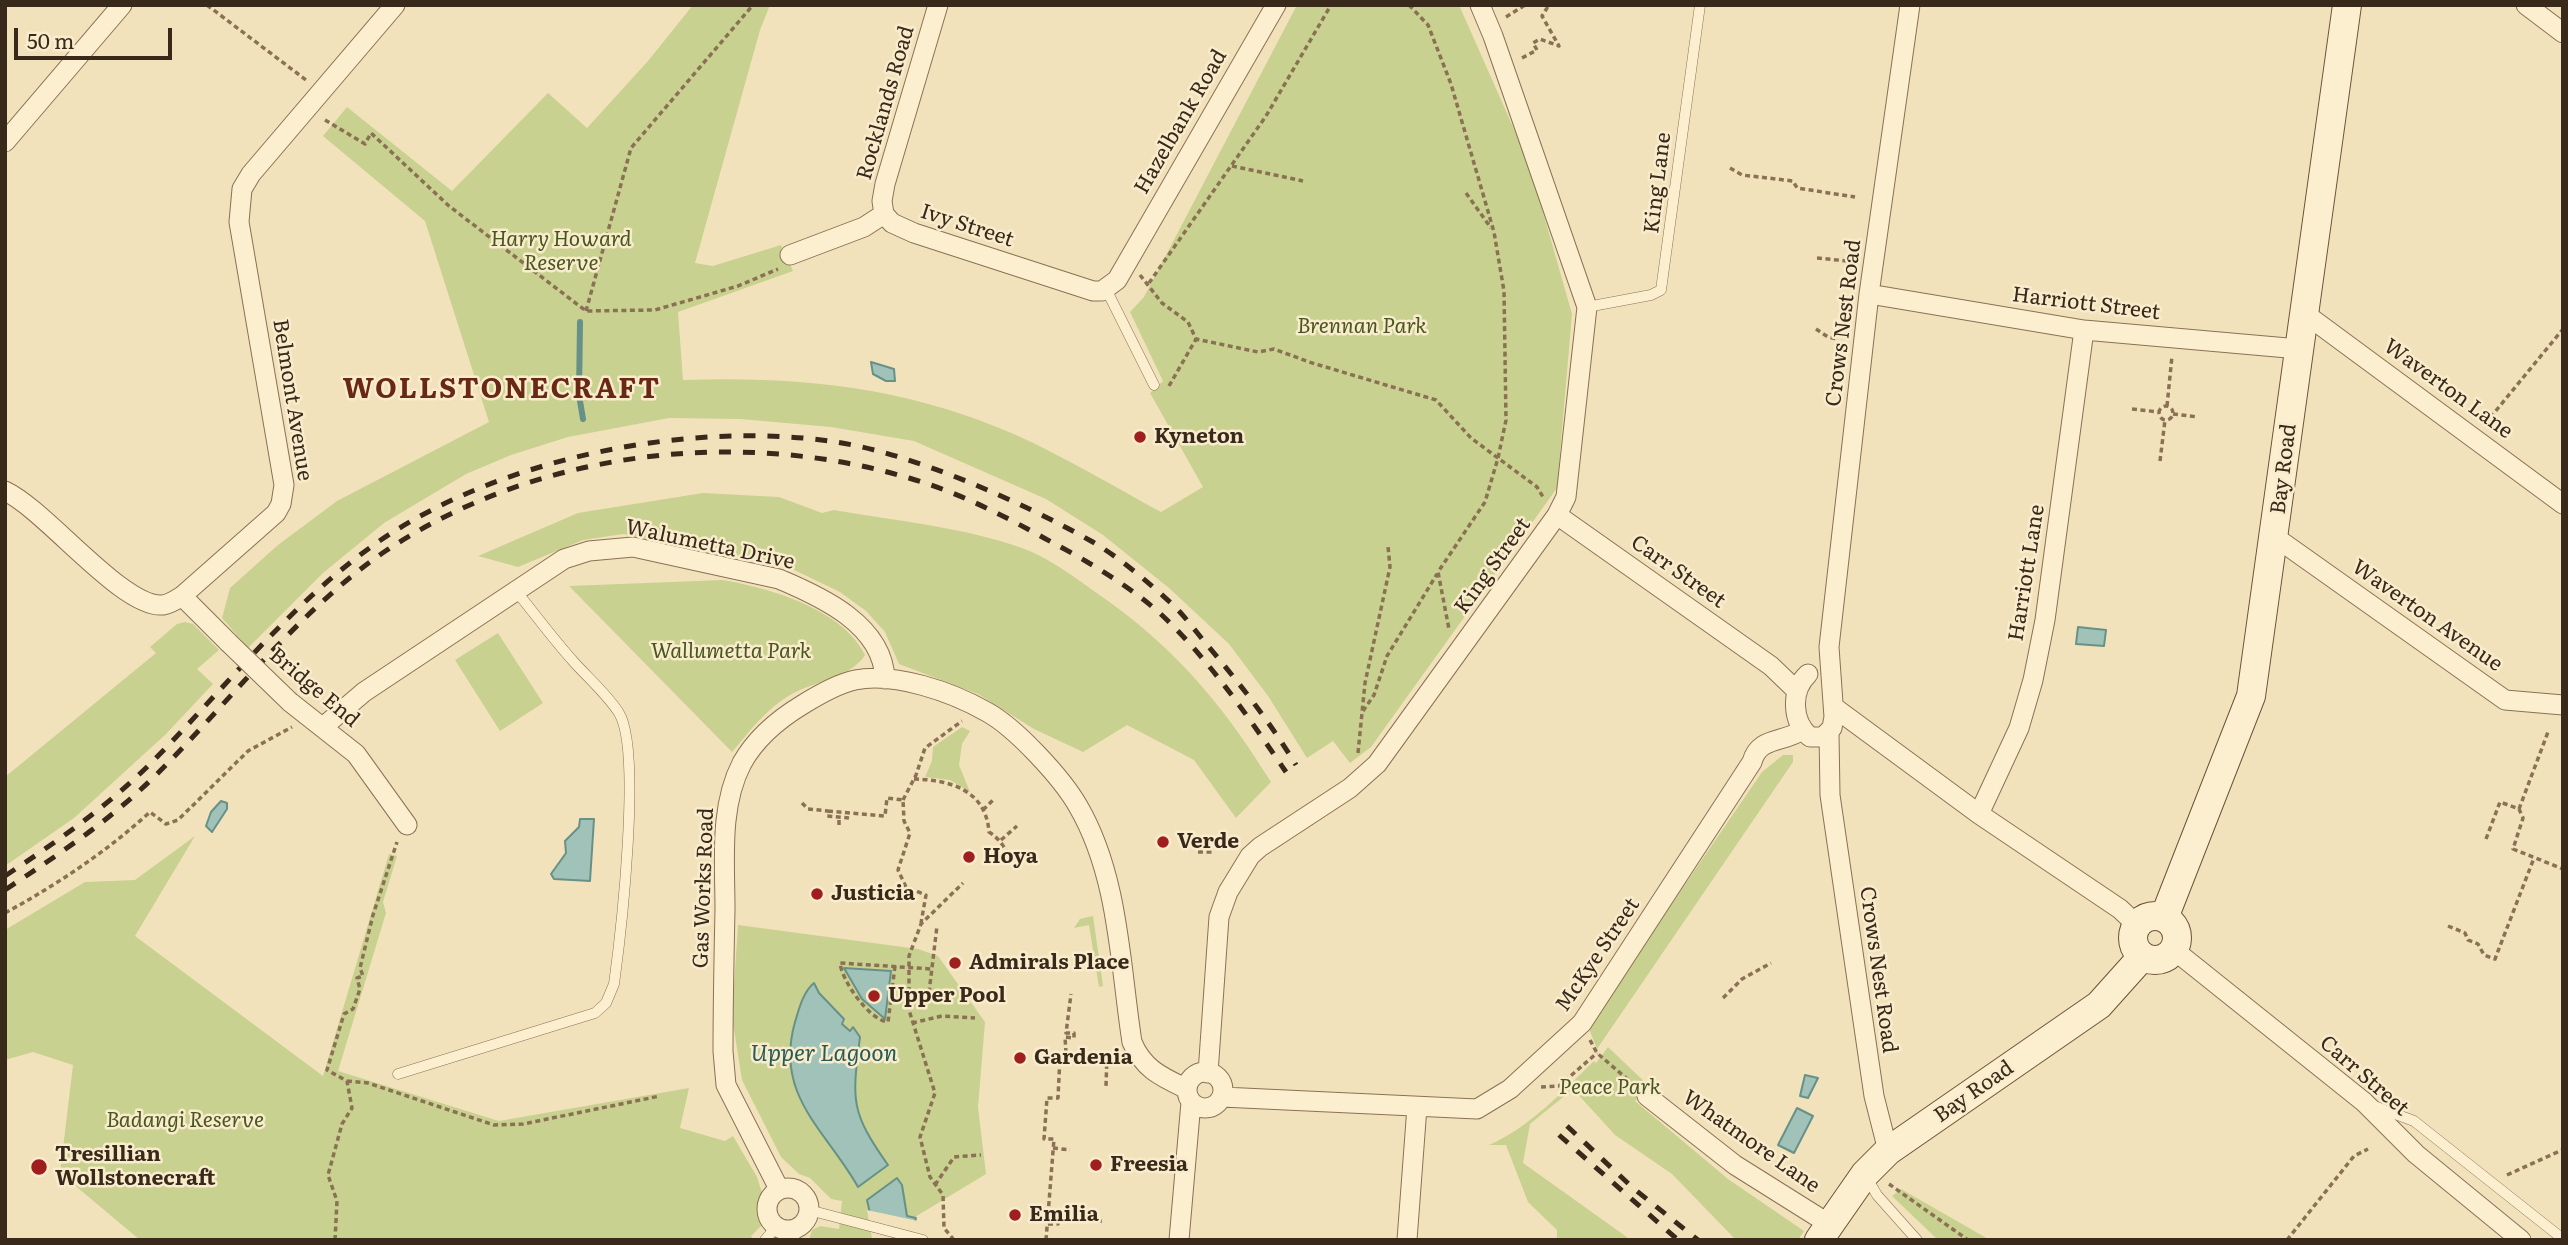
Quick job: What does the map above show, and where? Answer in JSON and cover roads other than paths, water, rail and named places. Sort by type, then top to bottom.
[{"type":"street","points":[[5,142],[122,5]]},
{"type":"street","name":"Belmont Avenue","points":[[182,596],[268,523],[281,504],[284,485],[238,206],[242,189],[251,174],[395,5]]},
{"type":"street","name":"Rocklands Road","points":[[884,214],[881,201],[885,184],[938,5]]},
{"type":"street","name":"Hazelbank Road","points":[[1106,289],[1117,279],[1276,5]]},
{"type":"street","name":"King Street","points":[[1208,1073],[1219,917],[1242,867],[1260,847],[1365,776],[1388,750],[1557,515],[1566,496],[1587,307],[1498,48],[1479,5]]},
{"type":"street","name":"Crows Nest Road","points":[[1832,685],[1829,647],[1869,294],[1910,5]]},
{"type":"street","name":"Bay Road","points":[[2164,918],[2251,696],[2347,5]]},
{"type":"street","points":[[2526,5],[2563,33]]},
{"type":"street","points":[[786,261],[864,227],[884,214]]},
{"type":"street","name":"Ivy Street","points":[[884,214],[892,223],[914,233],[1093,291],[1106,289]]},
{"type":"street","name":"Harriott Street","points":[[1869,294],[2084,330],[2299,349]]},
{"type":"street","name":"Waverton Lane","points":[[2305,313],[2563,504]]},
{"type":"street","name":"Harriott Lane","points":[[1979,814],[2019,728],[2035,668],[2045,620],[2084,330]]},
{"type":"street","points":[[5,491],[24,503],[134,596],[162,605],[182,596]]},
{"type":"street","name":"Carr Street","points":[[1557,515],[1771,666],[1797,691]]},
{"type":"street","name":"Waverton Avenue","points":[[2275,537],[2505,700],[2563,705]]},
{"type":"street","name":"Walumetta Drive","points":[[316,722],[564,559],[613,547],[633,547],[779,579],[828,602],[854,621],[876,646],[882,658],[885,679]]},
{"type":"street","name":"Bridge End","points":[[182,596],[290,702],[356,754],[407,825]]},
{"type":"street","name":"Crows Nest Road","points":[[1811,674],[1829,647]]},
{"type":"street","name":"Carr Street","points":[[1771,666],[1811,674]]},
{"type":"street","points":[[1818,733],[1835,708],[1832,685],[1828,679],[1811,674],[1797,691],[1797,718],[1818,733],[1872,734]]},
{"type":"street","name":"Gas Works Road","points":[[779,1189],[726,1085],[723,1052],[726,816],[742,763],[764,734],[785,715],[820,694],[855,680],[885,679],[946,695],[989,713],[1057,776],[1078,806],[1094,839],[1107,878],[1136,1054],[1156,1075],[1189,1095]]},
{"type":"street","points":[[1835,708],[1979,814],[2119,909],[2137,925]]},
{"type":"street","name":"Crows Nest Road","points":[[1818,733],[1830,796],[1874,1096],[1888,1151]]},
{"type":"street","name":"McKye Street","points":[[1222,1097],[1477,1109],[1510,1089],[1582,1023],[1752,762],[1755,752],[1765,744],[1818,733]]},
{"type":"street","points":[[2150,916],[2164,918],[2175,929],[2177,943],[2174,950],[2163,959],[2142,957],[2132,939],[2137,925],[2150,916]]},
{"type":"street","name":"Carr Street","points":[[2174,950],[2364,1102],[2416,1154],[2521,1240]]},
{"type":"street","name":"Bay Road","points":[[1824,1232],[1875,1179],[1888,1151],[2099,1005],[2142,957]]},
{"type":"street","points":[[1179,1240],[1189,1095],[1197,1074],[1208,1073],[1221,1082],[1222,1097],[1208,1109],[1189,1095]]},
{"type":"street","name":"Whatmore Lane","points":[[1647,1096],[1824,1232]]},
{"type":"street","points":[[1407,1240],[1417,1107]]},
{"type":"street","points":[[791,1188],[802,1194],[809,1210],[805,1221],[781,1234],[768,1217],[767,1204],[779,1189],[791,1188]]},
{"type":"lane","name":"King Lane","points":[[1587,307],[1651,295],[1661,290],[1700,5]]},
{"type":"lane","points":[[1106,289],[1154,385]]},
{"type":"lane","points":[[398,1074],[594,1013],[606,1003],[614,984],[627,828],[627,738],[620,715],[607,697],[571,659],[515,590]]},
{"type":"lane","points":[[2364,1102],[2414,1121],[2563,1239]]},
{"type":"lane","points":[[1875,1179],[1877,1195],[1917,1240]]},
{"type":"lane","points":[[809,1210],[919,1238]]},
{"type":"water","points":[[871,362],[894,369],[895,381],[886,381],[873,374]]},
{"type":"water","points":[[2078,627],[2106,630],[2104,646],[2076,644]]},
{"type":"water","points":[[221,801],[227,803],[227,809],[212,832],[206,826],[211,812]]},
{"type":"water","points":[[580,819],[594,819],[590,881],[554,879],[551,874],[566,853],[565,841],[579,827]]},
{"type":"water","name":"Upper Pool","points":[[844,968],[891,971],[885,1019],[862,999]]},
{"type":"water","name":"Upper Lagoon","points":[[814,983],[819,993],[844,1019],[842,1024],[850,1031],[853,1027],[860,1037],[855,1091],[857,1105],[866,1131],[888,1165],[858,1187],[807,1111],[797,1092],[791,1071],[790,1048],[795,1022],[804,996]]},
{"type":"water","points":[[1805,1075],[1818,1078],[1808,1098],[1800,1096]]},
{"type":"water","points":[[1797,1108],[1813,1116],[1794,1153],[1778,1145]]},
{"type":"water","points":[[897,1178],[902,1185],[907,1216],[916,1218],[910,1240],[876,1240],[867,1200]]},
{"type":"waterway","points":[[580,322],[579,395],[583,419]]},
{"type":"railway","points":[[5,876],[43,851],[131,782],[286,620],[315,592],[378,542],[426,513],[479,488],[535,468],[594,453],[655,442],[773,436],[829,441],[894,455],[964,480],[1032,510],[1112,554],[1163,596],[1232,675],[1296,765]]},
{"type":"railway","points":[[5,890],[85,835],[141,789],[296,626],[356,573],[387,550],[445,516],[508,490],[573,470],[640,458],[708,452],[776,454],[843,462],[909,478],[995,512],[1092,565],[1153,607],[1215,673],[1286,772]]},
{"type":"railway","points":[[1567,1126],[1633,1188],[1698,1240]]},
{"type":"railway","points":[[1559,1135],[1678,1240]]},
{"type":"place","name":"Kyneton","points":[[1140,437]]},
{"type":"place","name":"Verde","points":[[1163,842]]},
{"type":"place","name":"Hoya","points":[[969,857]]},
{"type":"place","name":"Justicia","points":[[817,894]]},
{"type":"place","name":"Admirals Place","points":[[955,963]]},
{"type":"place","name":"Upper Pool","points":[[874,996]]},
{"type":"place","name":"Gardenia","points":[[1020,1058]]},
{"type":"place","name":"Freesia","points":[[1096,1165]]},
{"type":"place","name":"Tresillian Wollstonecraft","points":[[39,1167]]},
{"type":"place","name":"Emilia","points":[[1015,1215]]},
{"type":"district","name":"WOLLSTONECRAFT","points":[[502,390]]},
{"type":"park label","name":"Harry Howard Reserve","points":[[561,252]]},
{"type":"park label","name":"Brennan Park","points":[[1362,327]]},
{"type":"park label","name":"Wallumetta Park","points":[[731,652]]},
{"type":"park label","name":"Peace Park","points":[[1610,1088]]},
{"type":"park label","name":"Badangi Reserve","points":[[185,1121]]}]
